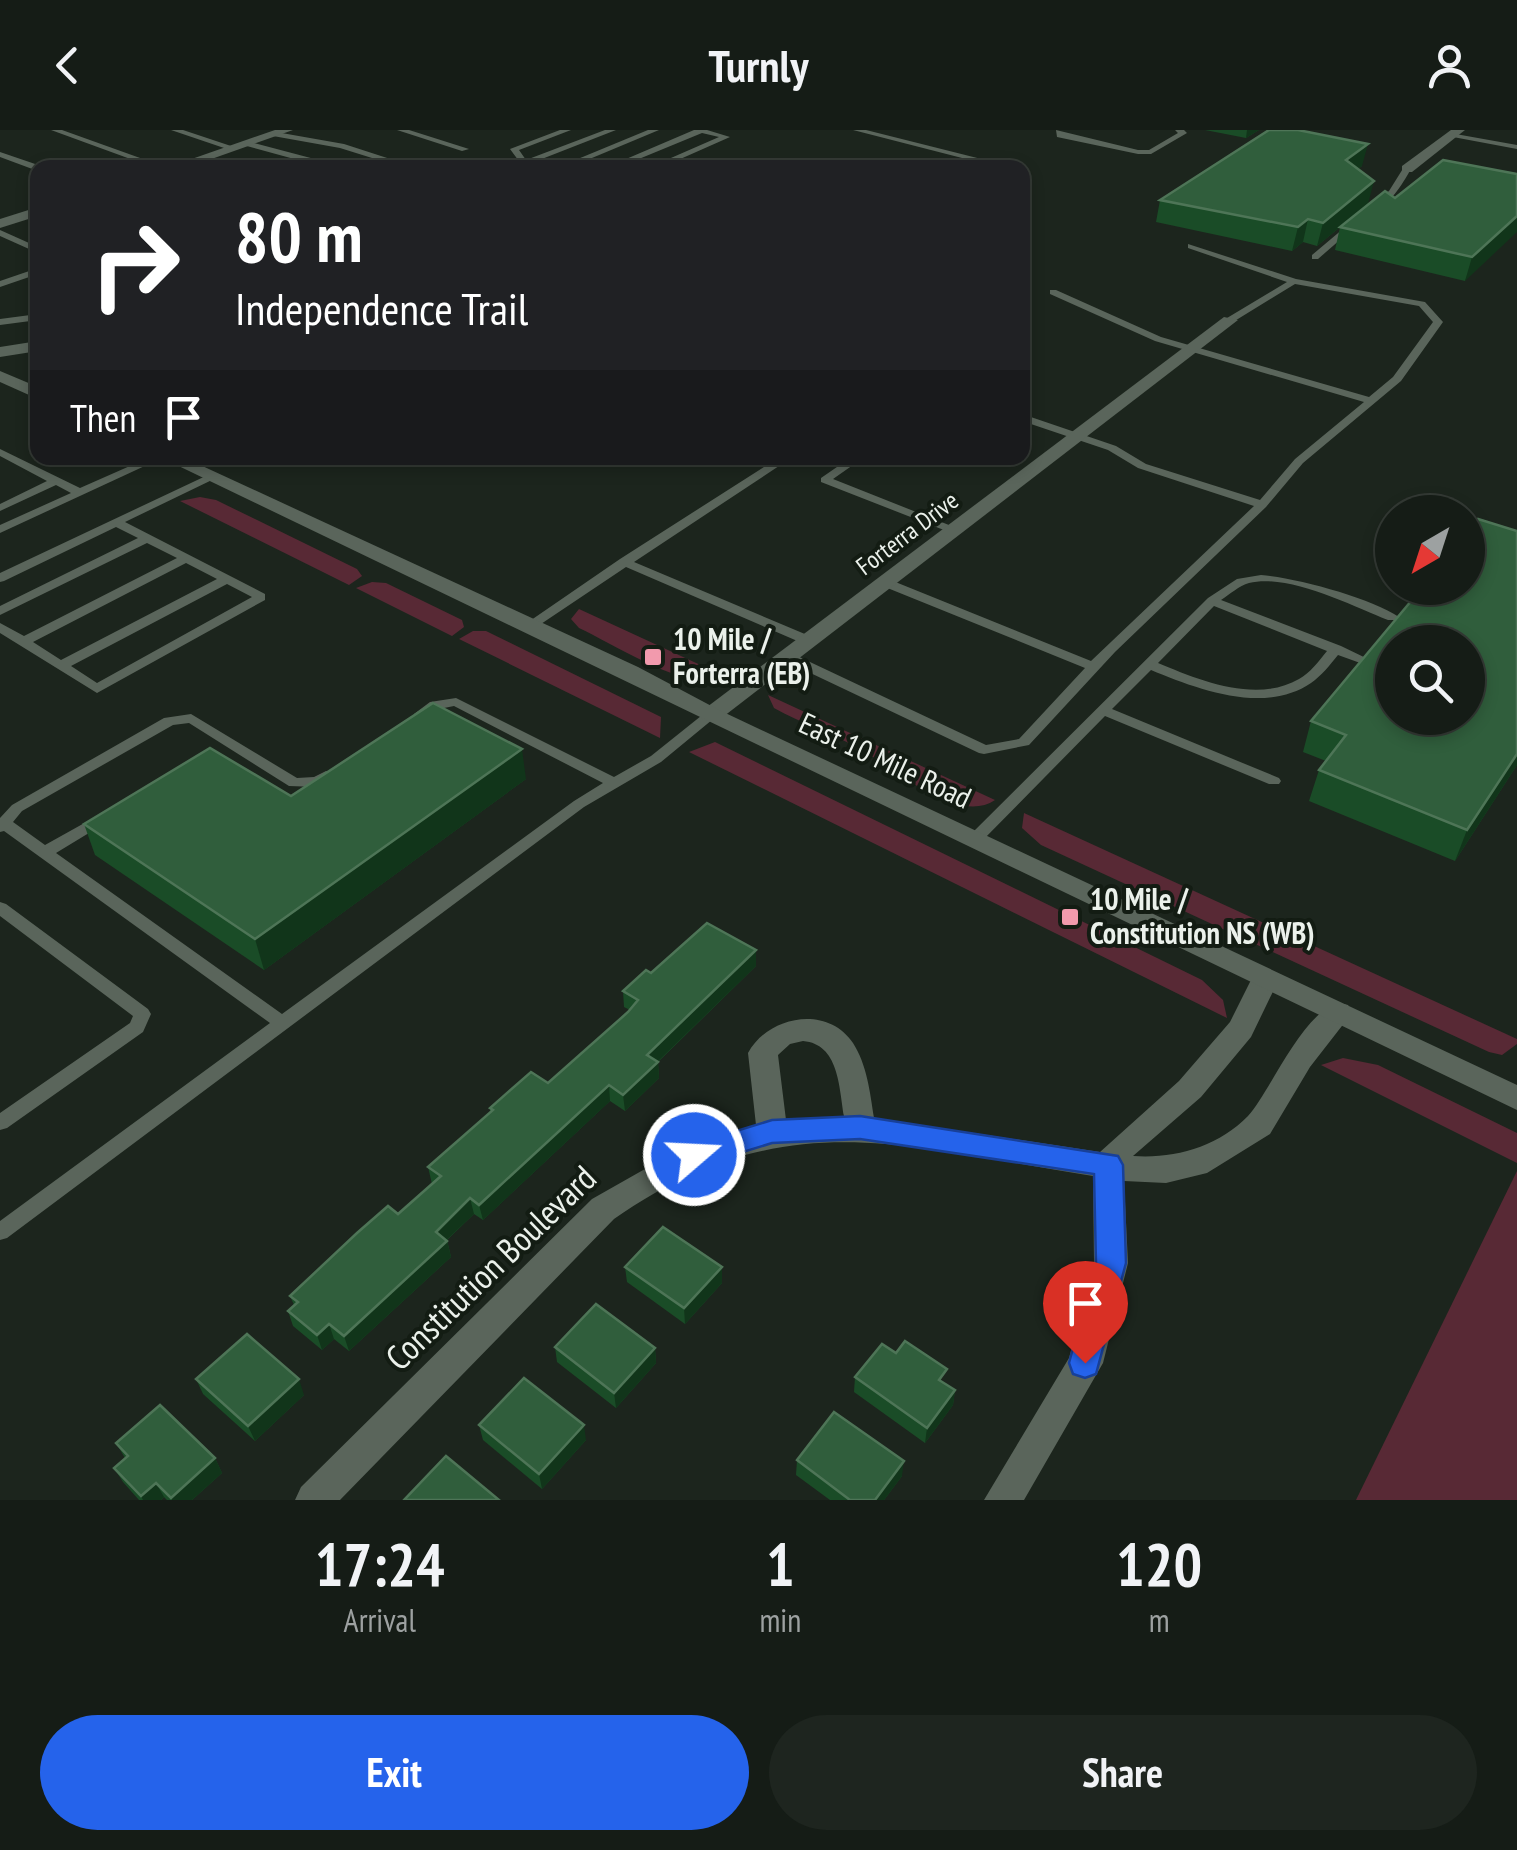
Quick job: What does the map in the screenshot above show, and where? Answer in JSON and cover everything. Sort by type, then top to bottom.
[{"type":"street","points":[[197,160],[282,132]]},
{"type":"street","points":[[1407,169],[1456,132]]},
{"type":"street","points":[[0,224],[30,215]]},
{"type":"street","name":"Forterra Drive","points":[[711,716],[1230,320]]},
{"type":"street","points":[[0,352],[30,347]]},
{"type":"street","points":[[0,376],[30,390]]},
{"type":"street","name":"East 10 Mile Road","points":[[186,465],[527,628],[630,672],[711,716],[1517,1098]]},
{"type":"street","points":[[1003,1500],[1085,1363],[1111,1263],[1108,1165],[1120,1148],[1190,1089],[1241,1029],[1265,979]]},
{"type":"street","name":"Constitution Boulevard","points":[[314,1500],[602,1209],[672,1164],[716,1146],[772,1132],[860,1128],[1166,1170],[1207,1160],[1260,1125],[1300,1059],[1338,1014]]},
{"type":"street","points":[[772,1132],[763,1053],[777,1038],[798,1030],[831,1036],[844,1049],[860,1128]]},
{"type":"lane","points":[[55,130],[141,160]]},
{"type":"lane","points":[[175,130],[314,160]]},
{"type":"lane","points":[[401,130],[465,149]]},
{"type":"lane","points":[[526,130],[549,136]]},
{"type":"lane","points":[[522,160],[514,149],[567,130]]},
{"type":"lane","points":[[538,160],[612,130]]},
{"type":"lane","points":[[580,160],[655,130]]},
{"type":"lane","points":[[628,160],[699,130],[726,137],[671,160]]},
{"type":"lane","points":[[857,130],[980,160]]},
{"type":"lane","points":[[1060,130],[1060,134],[1138,152],[1151,152],[1183,133],[1179,130]]},
{"type":"lane","points":[[282,132],[388,160]]},
{"type":"lane","points":[[1456,132],[1517,148]]},
{"type":"lane","points":[[0,154],[30,165]]},
{"type":"lane","points":[[1315,257],[1392,193],[1407,169]]},
{"type":"lane","points":[[0,233],[30,247]]},
{"type":"lane","points":[[788,657],[984,750],[1024,742],[1094,667],[1262,505],[1298,460],[1398,379],[1438,322],[1422,304],[1294,280],[1191,246]]},
{"type":"lane","points":[[0,284],[30,274]]},
{"type":"lane","points":[[1230,320],[1294,280]]},
{"type":"lane","points":[[1053,292],[1142,334],[1369,400]]},
{"type":"lane","points":[[2,317],[30,318]]},
{"type":"lane","points":[[1030,419],[1112,448],[1142,466],[1262,505]]},
{"type":"lane","points":[[0,452],[78,492]]},
{"type":"lane","points":[[0,529],[140,465]]},
{"type":"lane","points":[[527,628],[773,465]]},
{"type":"lane","points":[[847,465],[825,480],[954,528]]},
{"type":"lane","points":[[0,578],[210,476]]},
{"type":"lane","points":[[0,508],[56,481]]},
{"type":"lane","points":[[0,628],[96,688],[262,597],[116,522]]},
{"type":"lane","points":[[0,612],[148,538]]},
{"type":"lane","points":[[23,642],[186,558]]},
{"type":"lane","points":[[624,562],[807,640]]},
{"type":"lane","points":[[974,840],[1212,602],[1246,580],[1272,578],[1393,617]]},
{"type":"lane","points":[[60,666],[227,579]]},
{"type":"lane","points":[[884,582],[1094,667]]},
{"type":"lane","points":[[1212,602],[1364,660]]},
{"type":"lane","points":[[1149,664],[1220,688],[1266,693],[1304,682],[1336,649]]},
{"type":"lane","points":[[406,724],[435,705],[456,702],[614,783]]},
{"type":"lane","points":[[1103,710],[1274,781]]},
{"type":"lane","points":[[0,1232],[579,804],[656,759],[711,716]]},
{"type":"lane","points":[[282,1023],[3,825],[17,808],[168,722],[191,718],[294,783],[316,782],[346,763]]},
{"type":"lane","points":[[213,752],[230,742]]},
{"type":"lane","points":[[45,852],[112,812]]},
{"type":"lane","points":[[0,908],[142,1014],[137,1027],[0,1123]]},
{"type":"shaded area","points":[[200,497],[216,500],[357,569],[362,576],[349,585],[180,501]]},
{"type":"shaded area","points":[[372,582],[386,583],[462,620],[464,627],[452,636],[356,588]]},
{"type":"shaded area","points":[[579,609],[733,680],[696,680],[655,666],[579,628],[571,619]]},
{"type":"shaded area","points":[[473,631],[486,631],[661,717],[660,738],[459,639]]},
{"type":"shaded area","points":[[768,695],[995,800],[980,806],[944,800],[858,748],[774,708]]},
{"type":"shaded area","points":[[715,742],[1202,980],[1223,1000],[1227,1018],[689,752]]},
{"type":"shaded area","points":[[1024,813],[1517,1039],[1517,1044],[1502,1055],[1489,1052],[1041,845],[1022,828]]},
{"type":"shaded area","points":[[1343,1058],[1378,1065],[1517,1133],[1517,1163],[1321,1065]]},
{"type":"shaded area","points":[[1517,1171],[1517,1500],[1356,1500]]},
{"type":"building","points":[[1269,130],[1298,130],[1368,144],[1346,160],[1374,181],[1323,223],[1308,219],[1298,227],[1160,200]]},
{"type":"building","points":[[1443,160],[1517,174],[1517,216],[1472,257],[1340,227],[1385,191],[1395,198]]},
{"type":"building","points":[[1485,521],[1517,531],[1517,754],[1467,830],[1319,770],[1346,735],[1311,721],[1375,644],[1375,735],[1485,735],[1485,625],[1391,625],[1408,605],[1485,605]]},
{"type":"building","points":[[433,703],[522,749],[255,939],[84,824],[210,748],[291,796]]},
{"type":"building","points":[[707,923],[756,950],[647,1055],[658,1062],[623,1095],[609,1085],[479,1205],[470,1198],[436,1232],[447,1241],[344,1336],[329,1324],[317,1335],[288,1311],[298,1302],[290,1296],[357,1233],[388,1206],[398,1214],[441,1176],[428,1167],[493,1110],[490,1108],[531,1072],[548,1083],[638,1000],[623,991],[646,970],[651,973]]},
{"type":"building","points":[[663,1227],[722,1267],[684,1308],[625,1267]]},
{"type":"building","points":[[596,1304],[655,1348],[614,1393],[555,1347]]},
{"type":"building","points":[[247,1334],[299,1379],[248,1426],[196,1379]]},
{"type":"building","points":[[905,1341],[947,1369],[939,1380],[955,1390],[927,1428],[855,1377],[882,1344],[896,1353]]},
{"type":"building","points":[[524,1378],[584,1425],[539,1474],[479,1425]]},
{"type":"building","points":[[160,1405],[215,1458],[171,1498],[156,1483],[141,1496],[114,1468],[128,1456],[116,1443]]},
{"type":"building","points":[[834,1412],[904,1461],[875,1500],[850,1500],[797,1460]]},
{"type":"building","points":[[446,1456],[499,1500],[404,1500]]},
{"type":"place","name":"10 Mile / Forterra (EB)","points":[[653,657]]},
{"type":"place","name":"10 Mile / Constitution NS (WB)","points":[[1070,917]]},
{"type":"route","points":[[694,1155],[772,1132],[860,1128],[1108,1165],[1111,1263],[1085,1363]]}]
